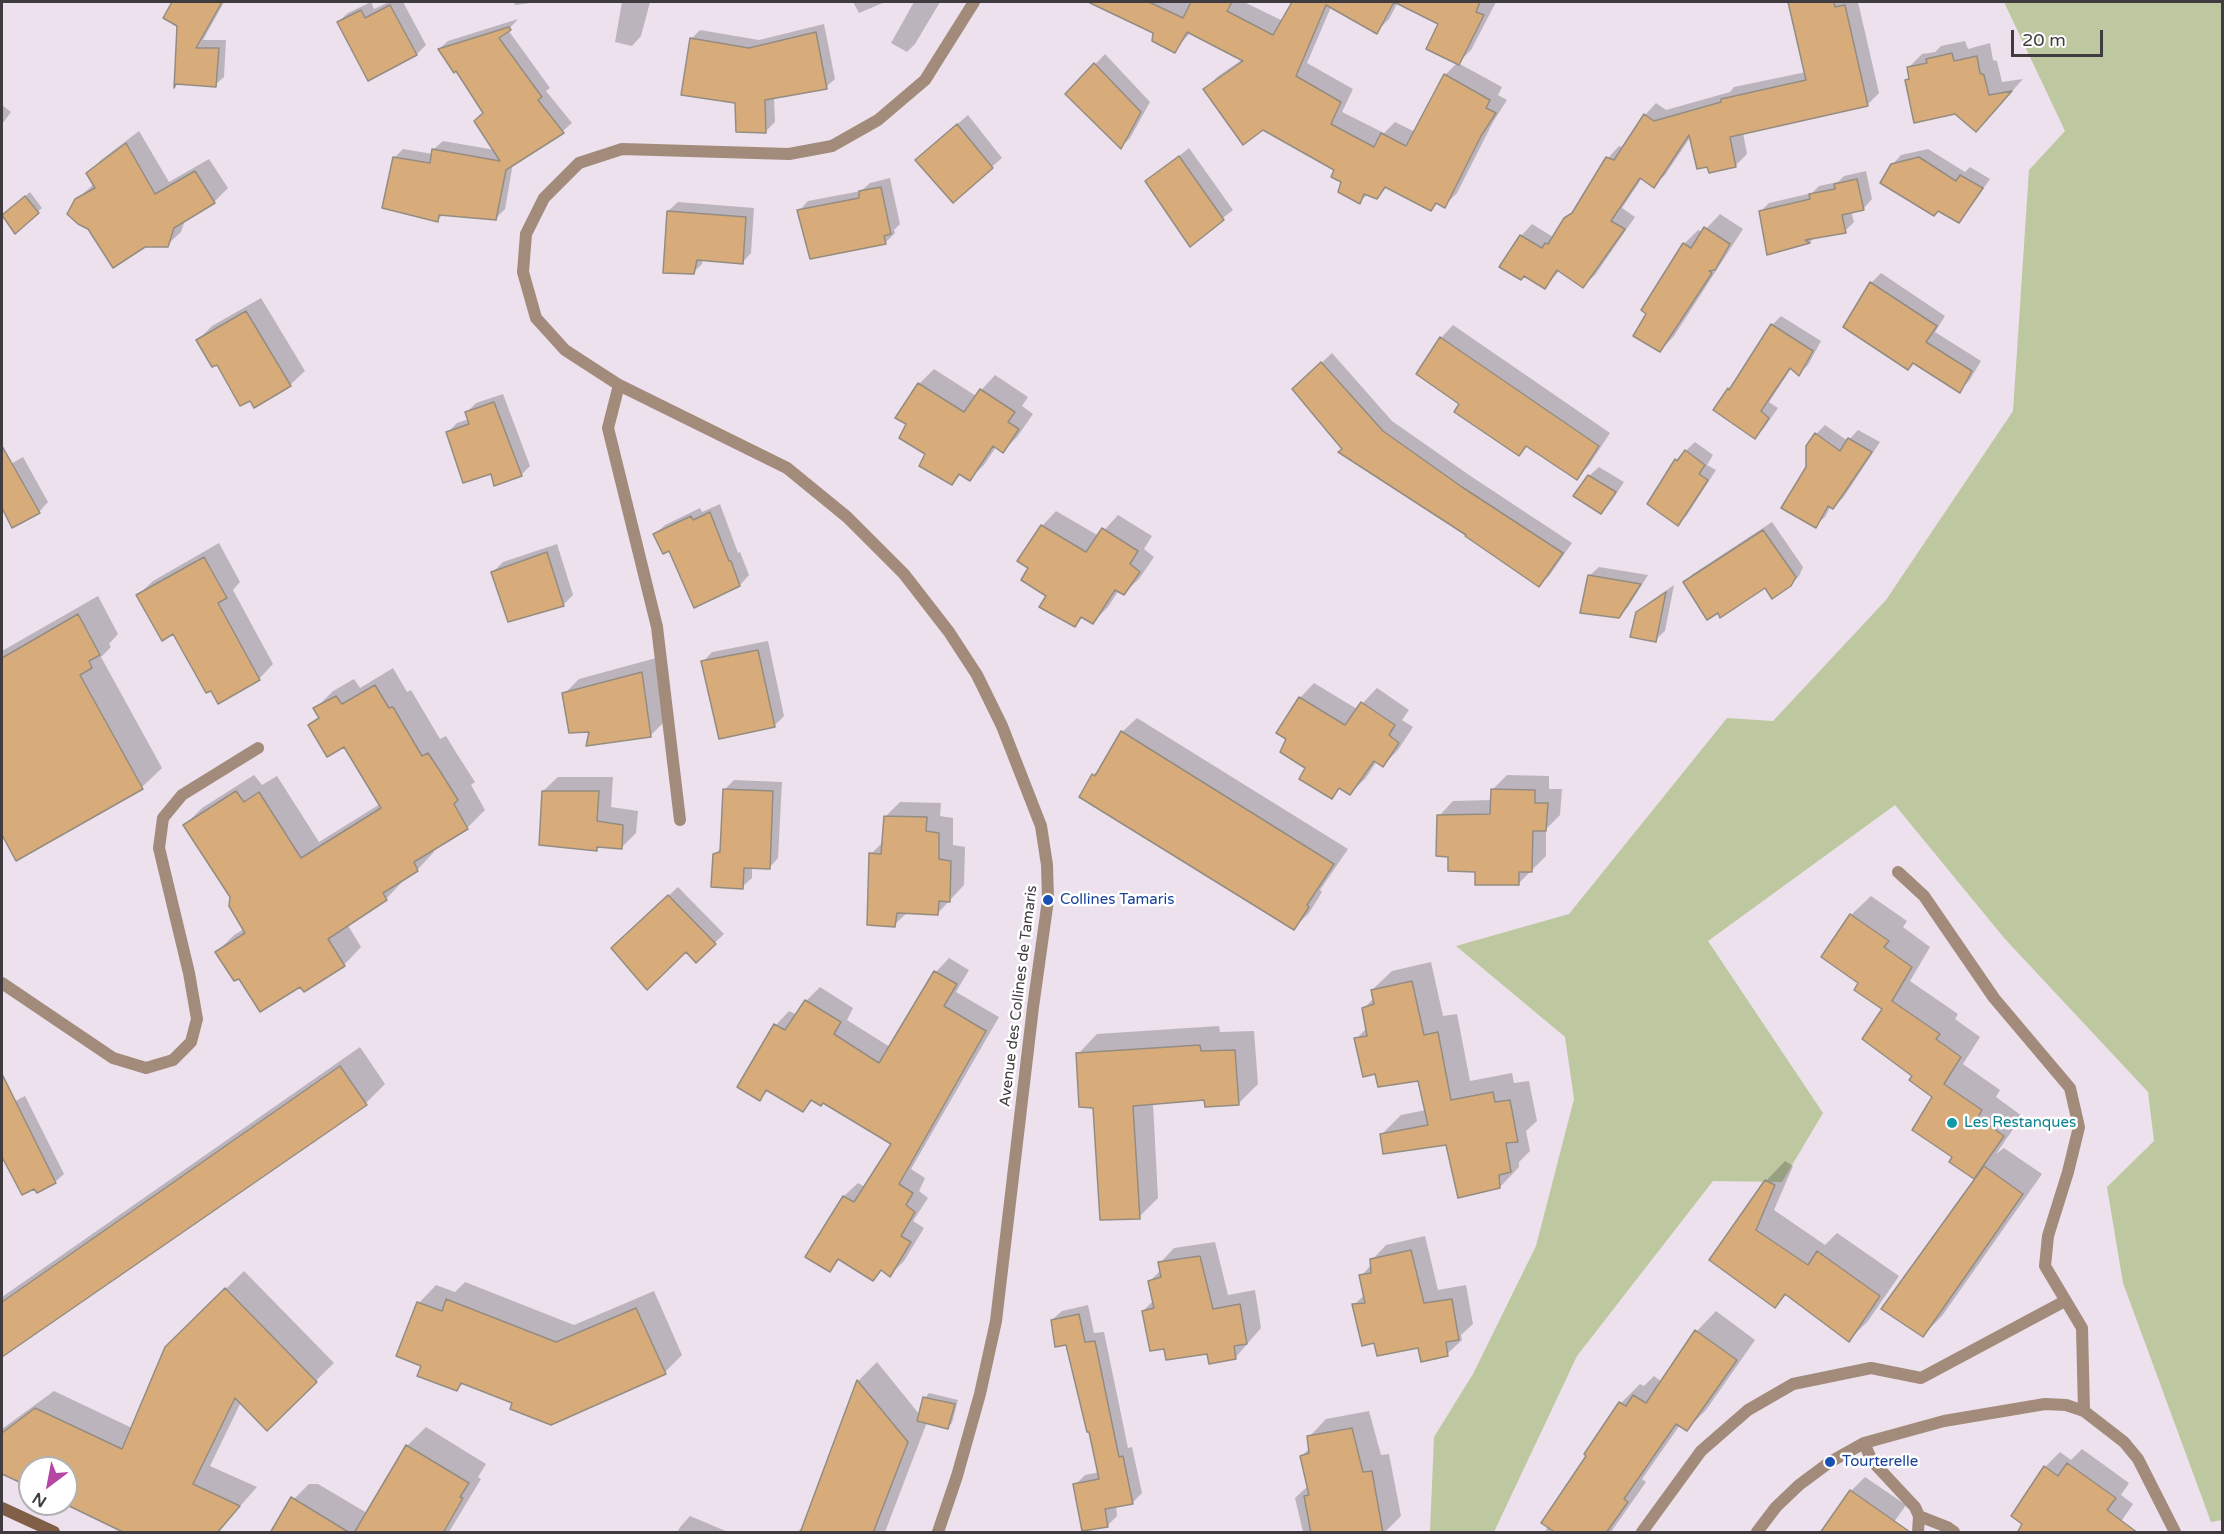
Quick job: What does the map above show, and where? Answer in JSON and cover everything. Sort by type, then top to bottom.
[{"type":"street","name":"Avenue des Collines de Tamaris","points":[[938,1533],[980,1394],[996,1321],[1048,900],[1047,865],[1041,826],[1002,726],[977,675],[949,632],[903,574],[847,517],[787,468],[619,384],[565,350],[536,318],[523,272],[526,234],[544,198],[579,163],[622,149],[789,154],[832,146],[878,120],[925,80],[975,2]]},
{"type":"street","points":[[619,384],[608,428],[657,627],[680,820]]},
{"type":"street","points":[[2,983],[112,1059],[146,1068],[173,1060],[191,1042],[197,1019],[189,973],[159,848],[164,818],[182,795],[258,748]]},
{"type":"street","points":[[1898,872],[1924,896],[1994,998],[2070,1088],[2079,1127],[2048,1236],[2045,1266],[2082,1328],[2084,1411]]},
{"type":"street","points":[[1642,1533],[1701,1451],[1748,1410],[1793,1384],[1871,1368],[1921,1378],[2065,1301]]},
{"type":"street","points":[[1757,1533],[1776,1507],[1799,1485],[1830,1462],[1864,1443],[1944,1421],[2045,1404],[2066,1405],[2084,1411],[2124,1442],[2138,1459],[2175,1533]]},
{"type":"street","points":[[1864,1443],[1872,1461],[1915,1507],[1919,1516],[1918,1533]]},
{"type":"street","points":[[2,1508],[54,1533]]},
{"type":"street","points":[[1919,1516],[1947,1527],[1954,1533]]},
{"type":"green space","points":[[2004,2],[2222,2],[2222,1520],[2211,1522],[2123,1283],[2107,1187],[2154,1141],[2148,1092],[2005,939],[1895,805],[1708,941],[1823,1113],[1782,1182],[1713,1181],[1577,1356],[1494,1532],[1430,1532],[1434,1437],[1473,1374],[1536,1246],[1574,1099],[1565,1037],[1456,946],[1569,914],[1727,718],[1773,721],[1886,600],[2013,411],[2029,170],[2065,131]]},
{"type":"building","points":[[172,2],[222,2],[196,48],[219,48],[216,87],[176,84],[174,88],[177,26],[163,18]]},
{"type":"building","points":[[1088,2],[1149,2],[1183,18],[1191,2],[1232,2],[1227,11],[1273,35],[1292,2],[1394,2],[1377,34],[1326,5],[1296,76],[1341,102],[1331,124],[1374,147],[1381,133],[1406,146],[1444,74],[1490,100],[1486,108],[1496,113],[1481,136],[1445,208],[1436,203],[1431,211],[1385,187],[1377,199],[1364,194],[1360,204],[1338,192],[1341,182],[1331,177],[1334,170],[1263,130],[1243,145],[1203,89],[1243,61],[1187,32],[1175,53],[1152,41],[1153,33]]},
{"type":"building","points":[[1394,2],[1480,2],[1476,12],[1484,15],[1459,65],[1426,49],[1438,24]]},
{"type":"building","points":[[1788,2],[1834,2],[1835,7],[1845,5],[1868,106],[1730,137],[1736,167],[1709,173],[1707,167],[1697,169],[1689,135],[1654,188],[1640,178],[1611,221],[1625,229],[1583,288],[1557,270],[1545,289],[1524,276],[1521,280],[1499,267],[1520,235],[1542,248],[1545,243],[1548,244],[1564,218],[1572,213],[1606,157],[1614,160],[1644,114],[1654,121],[1721,102],[1721,99],[1806,80]]},
{"type":"building","points":[[390,5],[417,55],[368,81],[337,22],[361,10],[365,18]]},
{"type":"building","points":[[509,27],[511,30],[499,38],[542,97],[538,100],[564,133],[506,170],[496,220],[439,215],[438,222],[382,208],[393,157],[430,163],[432,149],[500,161],[474,121],[483,113],[456,71],[454,73],[438,49]]},
{"type":"building","points":[[816,32],[827,89],[765,100],[766,133],[736,132],[735,103],[681,95],[690,38],[749,48]]},
{"type":"building","points":[[1952,53],[1954,61],[1977,56],[1980,73],[1984,75],[1989,95],[2012,91],[1976,132],[1955,114],[1914,123],[1905,80],[1909,79],[1907,67],[1927,63],[1926,59]]},
{"type":"building","points":[[1094,63],[1141,112],[1121,149],[1065,94]]},
{"type":"building","points":[[957,124],[993,168],[953,203],[915,160]]},
{"type":"building","points":[[126,143],[155,194],[195,171],[215,203],[174,228],[168,247],[145,247],[113,268],[88,229],[67,214],[75,199],[95,188],[86,173]]},
{"type":"building","points":[[1179,156],[1224,220],[1190,247],[1145,181]]},
{"type":"building","points":[[1919,157],[1956,181],[1960,175],[1983,188],[1959,223],[1938,211],[1934,216],[1880,183],[1891,164]]},
{"type":"building","points":[[1857,179],[1864,210],[1842,215],[1846,233],[1805,240],[1810,243],[1767,255],[1759,211],[1810,199],[1809,194],[1835,189],[1834,184]]},
{"type":"building","points":[[881,187],[891,234],[884,236],[886,244],[810,259],[797,210],[859,198],[859,191]]},
{"type":"building","points":[[25,196],[39,213],[15,234],[2,215]]},
{"type":"building","points":[[667,211],[746,217],[743,264],[697,260],[694,274],[663,273]]},
{"type":"building","points":[[1704,227],[1730,244],[1715,270],[1709,271],[1712,273],[1660,352],[1633,336],[1646,314],[1641,310],[1683,243],[1691,248]]},
{"type":"building","points":[[1870,282],[1937,326],[1926,342],[1972,371],[1960,393],[1913,363],[1908,370],[1843,327]]},
{"type":"building","points":[[246,311],[291,386],[254,408],[250,401],[240,406],[217,365],[212,367],[196,340]]},
{"type":"building","points":[[1771,324],[1813,351],[1799,376],[1790,368],[1761,411],[1769,418],[1755,439],[1713,410],[1728,388],[1729,390]]},
{"type":"building","points":[[1440,337],[1599,446],[1577,480],[1526,446],[1519,456],[1454,412],[1459,404],[1416,374]]},
{"type":"building","points":[[1321,362],[1383,431],[1462,487],[1563,553],[1539,587],[1466,535],[1338,452],[1342,449],[1292,389]]},
{"type":"building","points":[[918,383],[964,412],[980,389],[1015,412],[1008,422],[1019,429],[1003,453],[993,446],[970,481],[959,474],[952,485],[919,466],[925,454],[899,438],[906,424],[895,418]]},
{"type":"building","points":[[494,402],[522,476],[494,486],[491,474],[463,483],[446,432],[469,424],[465,412]]},
{"type":"building","points":[[1815,433],[1840,451],[1848,438],[1872,452],[1833,509],[1828,506],[1816,528],[1781,508],[1806,467],[1806,446]]},
{"type":"building","points":[[2,446],[40,513],[12,528],[2,508]]},
{"type":"building","points":[[1685,450],[1705,465],[1699,474],[1708,480],[1678,526],[1647,504],[1675,459],[1677,461]]},
{"type":"building","points":[[1588,475],[1616,492],[1601,514],[1573,496]]},
{"type":"building","points":[[710,512],[740,586],[694,608],[669,551],[663,554],[653,534],[691,516],[693,520]]},
{"type":"building","points":[[1041,525],[1086,552],[1102,528],[1138,551],[1130,564],[1140,572],[1124,595],[1115,590],[1093,624],[1081,617],[1075,627],[1039,607],[1046,596],[1021,580],[1028,568],[1017,561]]},
{"type":"building","points":[[1763,530],[1796,577],[1791,586],[1772,599],[1765,588],[1720,618],[1718,613],[1707,620],[1683,582]]},
{"type":"building","points":[[547,552],[564,606],[508,622],[491,572]]},
{"type":"building","points":[[204,557],[227,598],[218,603],[260,680],[218,704],[211,691],[206,693],[173,634],[162,641],[136,595]]},
{"type":"building","points":[[1588,575],[1641,584],[1619,618],[1580,613]]},
{"type":"building","points":[[1666,592],[1656,642],[1630,637],[1636,612]]},
{"type":"building","points":[[78,614],[100,655],[89,661],[92,668],[80,675],[143,789],[16,861],[2,835],[2,658]]},
{"type":"building","points":[[758,650],[775,727],[719,739],[701,661]]},
{"type":"building","points":[[642,672],[651,737],[586,746],[589,732],[569,733],[562,693]]},
{"type":"building","points":[[375,685],[389,708],[393,707],[422,756],[428,753],[440,771],[458,800],[454,804],[468,829],[414,862],[418,871],[383,893],[387,900],[328,939],[345,966],[304,992],[300,987],[260,1012],[239,979],[234,981],[215,952],[245,933],[229,906],[230,897],[183,825],[236,791],[244,802],[259,792],[301,858],[381,808],[344,747],[327,757],[308,725],[319,718],[313,708],[336,696],[342,704]]},
{"type":"building","points":[[1299,697],[1345,725],[1361,702],[1395,725],[1389,735],[1399,743],[1383,767],[1374,761],[1350,795],[1339,788],[1332,799],[1299,779],[1305,768],[1280,752],[1286,739],[1276,733]]},
{"type":"building","points":[[1121,731],[1334,864],[1307,905],[1309,907],[1294,930],[1079,797],[1092,774],[1095,776]]},
{"type":"building","points":[[723,789],[773,791],[770,869],[744,868],[743,889],[711,887],[713,854],[720,852]]},
{"type":"building","points":[[1491,789],[1535,790],[1535,803],[1548,803],[1546,831],[1533,831],[1532,872],[1519,872],[1519,885],[1475,885],[1475,872],[1448,871],[1448,857],[1436,856],[1437,815],[1490,814]]},
{"type":"building","points":[[542,791],[599,791],[597,821],[623,825],[622,849],[597,847],[597,851],[539,845]]},
{"type":"building","points":[[884,816],[927,817],[926,831],[939,833],[939,859],[951,861],[950,902],[939,901],[938,915],[897,913],[895,927],[867,925],[869,853],[881,854]]},
{"type":"building","points":[[668,895],[716,944],[696,963],[686,952],[647,990],[611,948]]},
{"type":"building","points":[[1850,914],[1889,941],[1884,947],[1912,967],[1892,1001],[1940,1034],[1936,1039],[1961,1057],[1944,1084],[1982,1110],[1978,1117],[2004,1136],[1974,1179],[1949,1162],[1952,1157],[1912,1130],[1932,1097],[1909,1080],[1912,1076],[1862,1039],[1882,1009],[1854,990],[1858,983],[1821,957]]},
{"type":"building","points":[[934,971],[957,984],[944,1006],[986,1031],[899,1184],[913,1193],[906,1205],[915,1212],[901,1236],[911,1242],[890,1277],[881,1270],[873,1281],[838,1259],[830,1272],[805,1257],[843,1196],[854,1202],[891,1144],[823,1103],[821,1106],[811,1100],[803,1112],[766,1090],[760,1101],[737,1087],[774,1024],[785,1030],[805,1000],[841,1022],[834,1034],[879,1063]]},
{"type":"building","points":[[1412,981],[1424,1035],[1438,1032],[1451,1100],[1493,1092],[1495,1102],[1510,1100],[1518,1142],[1506,1143],[1511,1172],[1499,1175],[1500,1188],[1458,1198],[1446,1145],[1383,1154],[1380,1134],[1428,1125],[1418,1081],[1378,1087],[1375,1074],[1363,1077],[1354,1038],[1367,1036],[1362,1008],[1374,1004],[1371,990]]},
{"type":"building","points":[[1200,1045],[1201,1051],[1235,1050],[1239,1105],[1205,1107],[1204,1100],[1133,1106],[1140,1219],[1100,1220],[1093,1108],[1079,1107],[1076,1053]]},
{"type":"building","points":[[340,1066],[367,1105],[2,1357],[2,1302]]},
{"type":"building","points":[[2,1074],[56,1183],[37,1193],[34,1189],[22,1195],[2,1157]]},
{"type":"building","points":[[1984,1166],[2023,1194],[1923,1337],[1881,1309]]},
{"type":"building","points":[[1765,1180],[1775,1185],[1756,1230],[1808,1265],[1817,1251],[1880,1296],[1849,1342],[1785,1294],[1775,1308],[1709,1260]]},
{"type":"building","points":[[1411,1250],[1424,1303],[1452,1299],[1459,1340],[1446,1342],[1448,1356],[1421,1362],[1418,1348],[1377,1356],[1374,1343],[1362,1346],[1352,1304],[1365,1303],[1359,1275],[1371,1273],[1370,1259]]},
{"type":"building","points":[[1200,1256],[1213,1309],[1240,1304],[1247,1344],[1234,1346],[1236,1359],[1209,1364],[1207,1354],[1166,1360],[1164,1349],[1150,1351],[1142,1311],[1154,1308],[1148,1281],[1161,1277],[1158,1262]]},
{"type":"building","points":[[225,1288],[317,1382],[267,1431],[235,1398],[193,1484],[240,1506],[217,1533],[125,1533],[78,1510],[78,1456],[18,1456],[18,1481],[2,1474],[2,1433],[35,1408],[122,1449],[165,1347]]},
{"type":"building","points":[[446,1299],[556,1342],[636,1308],[666,1374],[551,1425],[510,1409],[512,1403],[461,1383],[457,1391],[417,1376],[421,1366],[396,1356],[417,1302],[442,1311]]},
{"type":"building","points":[[1079,1314],[1085,1342],[1095,1341],[1119,1457],[1123,1456],[1133,1504],[1105,1509],[1108,1527],[1082,1531],[1073,1484],[1099,1479],[1066,1345],[1055,1347],[1051,1320]]},
{"type":"building","points":[[1695,1330],[1737,1360],[1687,1431],[1676,1424],[1624,1499],[1628,1502],[1606,1533],[1556,1533],[1541,1523],[1619,1402],[1626,1406],[1633,1395],[1646,1403]]},
{"type":"building","points":[[857,1380],[908,1442],[873,1533],[800,1533]]},
{"type":"building","points":[[923,1397],[955,1404],[948,1429],[917,1421]]},
{"type":"building","points":[[1352,1428],[1363,1472],[1372,1471],[1383,1533],[1311,1533],[1304,1496],[1309,1495],[1300,1456],[1309,1453],[1307,1436]]},
{"type":"building","points":[[406,1445],[469,1483],[443,1533],[354,1533]]},
{"type":"building","points":[[2067,1463],[2116,1498],[2107,1510],[2138,1533],[2017,1533],[2022,1524],[2011,1516],[2044,1466],[2058,1476]]},
{"type":"building","points":[[1850,1490],[1910,1532],[1910,1533],[1820,1533]]},
{"type":"building","points":[[291,1497],[314,1511],[350,1533],[270,1533]]},
{"type":"place","name":"Collines Tamaris","points":[[1048,900]]},
{"type":"place","name":"Les Restanques","points":[[1952,1123]]},
{"type":"place","name":"Tourterelle","points":[[1830,1462]]}]
